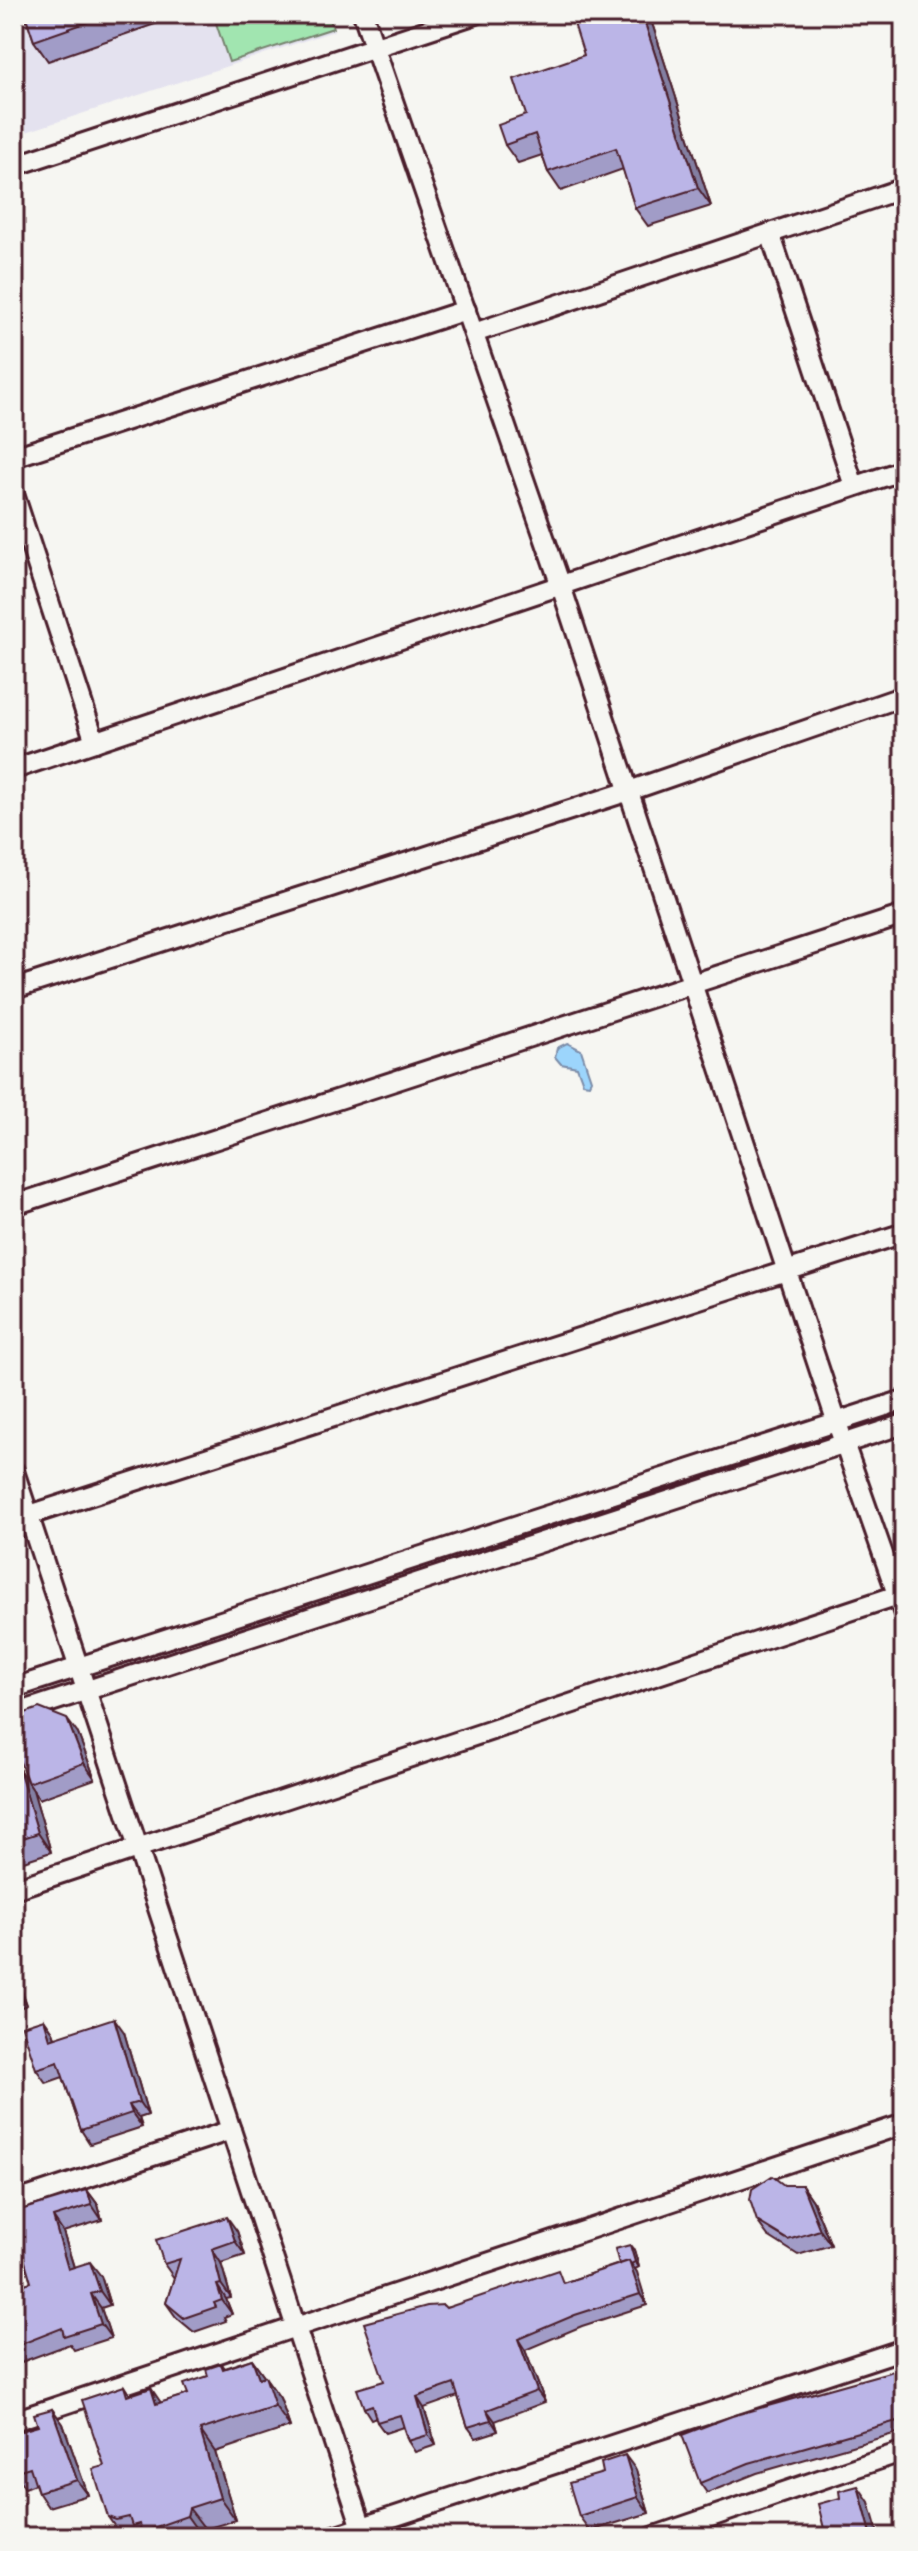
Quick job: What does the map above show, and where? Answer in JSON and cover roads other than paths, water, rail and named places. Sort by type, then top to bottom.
[{"type":"street","points":[[363,14],[561,586],[837,1423],[901,1594],[904,1614]]},
{"type":"street","points":[[14,166],[476,14]]},
{"type":"street","points":[[474,333],[904,188]]},
{"type":"street","points":[[770,233],[854,486]]},
{"type":"street","points":[[14,457],[466,310]]},
{"type":"street","points":[[14,769],[904,470]]},
{"type":"street","points":[[14,494],[95,742]]},
{"type":"street","points":[[14,989],[629,791],[904,696]]},
{"type":"street","points":[[14,1205],[904,915]]},
{"type":"street","points":[[21,1518],[904,1233]]},
{"type":"street","points":[[14,1688],[904,1400]]},
{"type":"street","points":[[14,1714],[904,1424]]},
{"type":"street","points":[[14,1471],[21,1518],[85,1690],[363,2532]]},
{"type":"street","points":[[14,1889],[901,1594]]},
{"type":"street","points":[[14,2421],[904,2124]]},
{"type":"street","points":[[14,2202],[231,2130]]},
{"type":"street","points":[[332,2537],[363,2532],[904,2349]]},
{"type":"street","points":[[652,2537],[904,2451]]},
{"type":"water","points":[[567,1043],[581,1050],[591,1080],[589,1084],[583,1083],[577,1067],[561,1064],[555,1057],[557,1048]]}]
